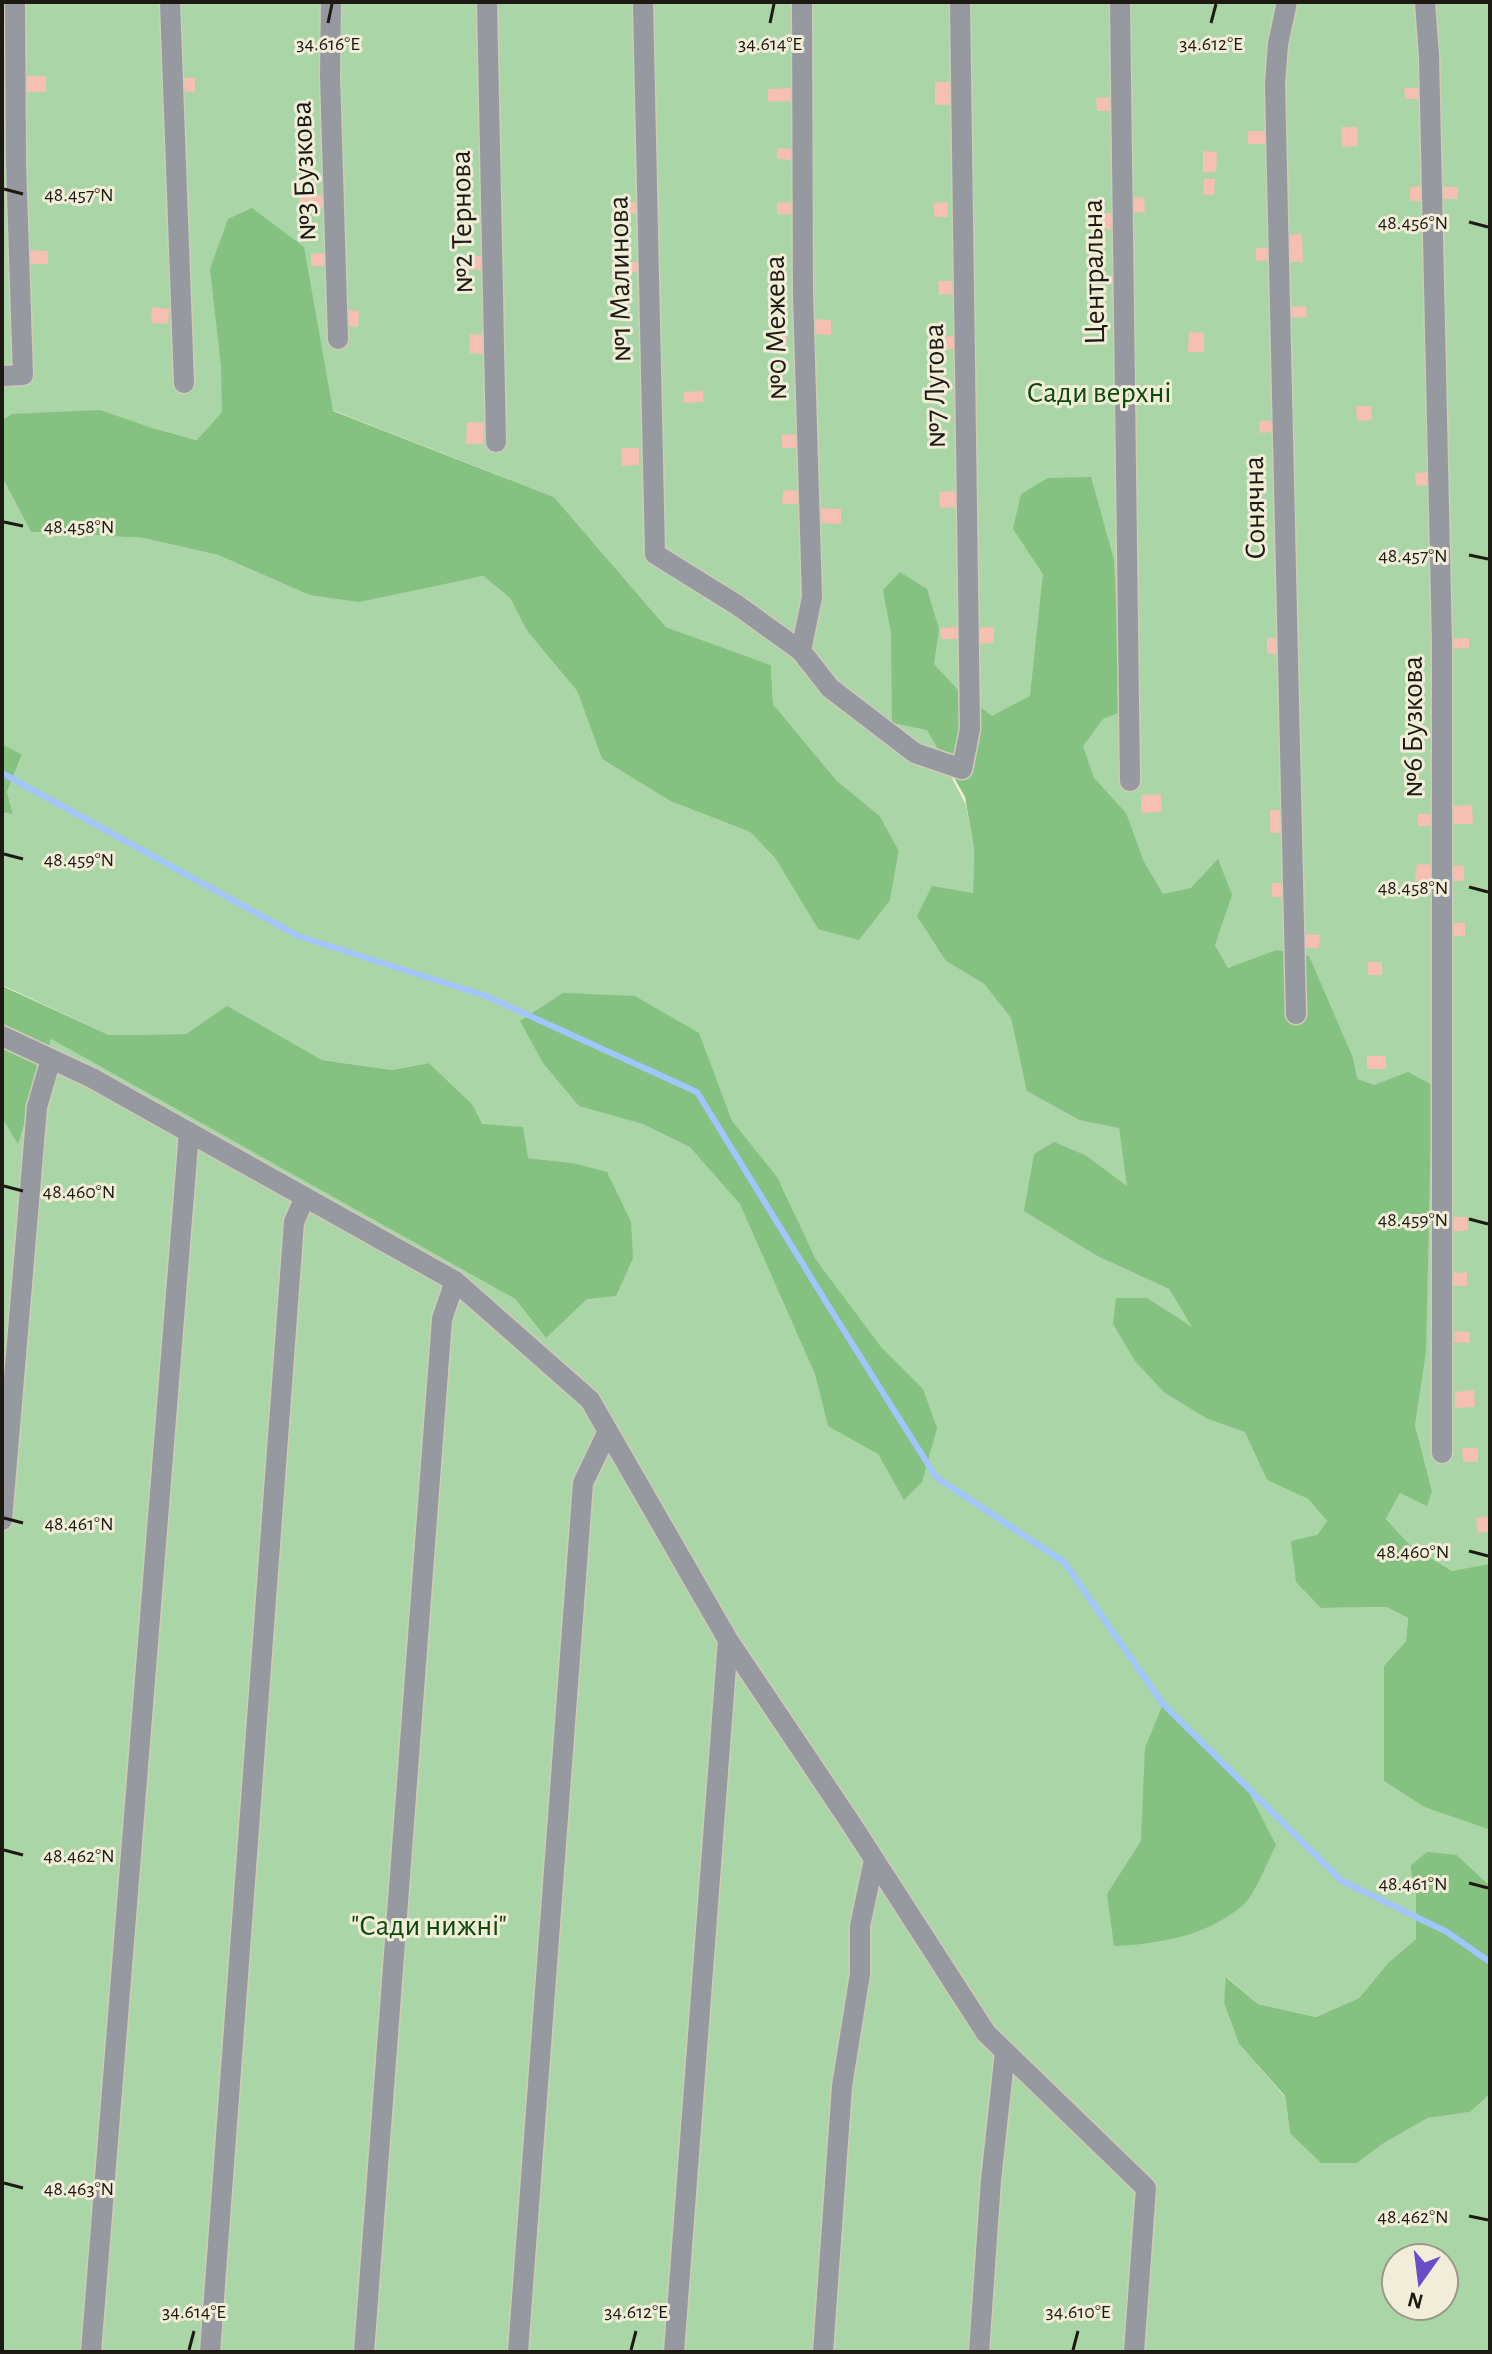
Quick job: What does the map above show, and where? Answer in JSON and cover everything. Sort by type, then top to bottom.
[{"type":"lane","points":[[2,376],[23,375],[16,163],[15,2]]},
{"type":"lane","points":[[170,2],[184,383]]},
{"type":"lane","name":"№3 Бузкова","points":[[331,2],[330,76],[338,339]]},
{"type":"lane","name":"№2 Тернова","points":[[487,2],[496,442]]},
{"type":"lane","name":"№1 Малинова","points":[[643,2],[655,554],[737,605],[801,651]]},
{"type":"lane","name":"№0 Межева","points":[[801,651],[812,597],[803,294],[802,2]]},
{"type":"lane","name":"№7 Лугова","points":[[801,651],[830,688],[915,753],[962,769],[970,729],[960,2]]},
{"type":"lane","name":"Центральна","points":[[1120,2],[1130,781]]},
{"type":"lane","name":"Сонячна","points":[[1287,2],[1278,44],[1275,84],[1296,1014]]},
{"type":"lane","name":"№6 Бузкова","points":[[1425,2],[1429,56],[1442,645],[1442,1453]]},
{"type":"lane","points":[[2,1036],[92,1078],[455,1281],[590,1400],[728,1640],[986,2033],[1146,2188],[1134,2352]]},
{"type":"lane","points":[[2,1520],[37,1107],[51,1059]]},
{"type":"lane","points":[[91,2352],[189,1132]]},
{"type":"lane","points":[[210,2352],[294,1222],[305,1197]]},
{"type":"lane","points":[[364,2352],[442,1319],[455,1281]]},
{"type":"lane","points":[[518,2352],[583,1483],[608,1431]]},
{"type":"lane","points":[[674,2352],[728,1640]]},
{"type":"lane","points":[[823,2352],[842,2086],[860,1974],[860,1926],[874,1860]]},
{"type":"lane","points":[[979,2352],[991,2180],[1005,2052]]},
{"type":"green space","points":[[2,2],[1490,2],[1490,1787],[1452,1571],[1411,1546],[1386,1519],[1400,1493],[1432,1491],[1415,1425],[1228,968],[1215,945],[940,755],[966,805],[974,848],[973,893],[946,961],[984,984],[1011,1018],[1028,1091],[1079,1120],[1119,1127],[1128,1187],[1087,1156],[1066,1236],[1099,1257],[1169,1289],[1193,1328],[1208,1419],[1246,1431],[1267,1480],[1308,1499],[1327,1521],[1317,1535],[1322,1608],[1388,1607],[1408,1618],[1406,1641],[1384,1667],[1384,1781],[1424,1807],[1490,1830],[1490,1886],[1457,1855],[1410,1866],[1416,1894],[1416,1939],[1388,1963],[1359,1998],[1316,2017],[1258,2004],[1227,1977],[1224,2003],[1239,2044],[1285,2097],[1290,2133],[1357,2163],[1384,2143],[1428,2118],[1469,2112],[1490,2094],[1490,2352],[2,2352],[2,1020],[51,1039],[515,1299],[546,1338],[573,1163],[528,1158],[482,1125],[473,1105],[429,1063],[392,1070],[322,1060],[227,1007],[186,1034],[109,1035],[2,985],[2,812],[13,813],[7,792],[22,756],[2,744],[2,477],[31,532],[143,538],[218,555],[309,595],[422,588],[483,576],[510,598],[527,631],[577,691],[602,759],[670,801],[750,832],[775,858],[818,929],[890,900],[899,851],[880,816],[837,781],[773,704],[771,665],[666,627],[554,497],[222,367],[222,412],[198,440],[149,427],[12,414],[2,420]]},
{"type":"green space","points":[[252,208],[304,247],[333,411],[554,497],[666,627],[771,665],[773,704],[837,781],[880,816],[899,851],[890,900],[859,940],[818,929],[775,858],[750,832],[670,801],[602,759],[577,691],[527,631],[510,598],[483,576],[359,602],[309,595],[218,555],[143,538],[31,532],[2,477],[2,420],[12,414],[100,410],[197,440],[222,412],[221,366],[210,269],[228,219]]},
{"type":"green space","points":[[1091,477],[1114,560],[1121,712],[1103,719],[1083,746],[1094,778],[1126,813],[1144,862],[1163,894],[1191,888],[1218,859],[1232,895],[1215,945],[1228,968],[1277,950],[1309,956],[1353,1058],[1357,1079],[1374,1085],[1408,1072],[1432,1085],[1426,1351],[1415,1425],[1432,1491],[1427,1506],[1400,1493],[1386,1519],[1411,1546],[1452,1571],[1490,1564],[1490,1830],[1424,1807],[1384,1781],[1384,1666],[1406,1641],[1408,1618],[1387,1607],[1321,1608],[1296,1582],[1291,1541],[1317,1535],[1327,1521],[1308,1499],[1267,1480],[1245,1432],[1208,1419],[1165,1393],[1135,1361],[1113,1324],[1116,1298],[1147,1298],[1192,1327],[1169,1289],[1099,1257],[1024,1211],[1034,1154],[1054,1142],[1087,1156],[1127,1186],[1119,1128],[1079,1120],[1027,1091],[1011,1018],[984,984],[946,961],[917,916],[932,886],[973,893],[974,848],[965,797],[927,730],[892,723],[891,633],[883,590],[900,572],[927,589],[939,629],[934,664],[959,691],[992,716],[1030,696],[1043,574],[1013,529],[1021,494],[1048,478]]},
{"type":"green space","points":[[2,744],[22,755],[7,792],[13,814],[2,812]]},
{"type":"green space","points":[[2,986],[109,1035],[186,1034],[227,1006],[322,1060],[392,1070],[429,1063],[473,1105],[482,1124],[523,1127],[528,1158],[573,1163],[607,1172],[631,1222],[633,1258],[616,1296],[587,1299],[546,1338],[515,1299],[51,1039],[18,1144],[2,1118]]},
{"type":"green space","points":[[563,993],[635,996],[699,1033],[732,1121],[777,1177],[816,1260],[881,1347],[923,1389],[937,1428],[922,1482],[904,1500],[878,1454],[828,1426],[815,1374],[740,1204],[690,1147],[643,1124],[579,1106],[543,1063],[520,1021]]},
{"type":"green space","points":[[1163,1704],[1245,1785],[1276,1845],[1252,1894],[1229,1916],[1182,1936],[1114,1946],[1107,1894],[1141,1841],[1145,1748]]},
{"type":"green space","points":[[1427,1852],[1457,1855],[1490,1886],[1490,2094],[1470,2112],[1428,2118],[1384,2143],[1357,2163],[1321,2163],[1290,2133],[1285,2096],[1239,2044],[1224,2003],[1226,1977],[1258,2004],[1316,2017],[1359,1998],[1388,1963],[1416,1939],[1416,1894],[1410,1866]]},
{"type":"building","points":[[23,76],[46,76],[46,92],[23,92]]},
{"type":"building","points":[[180,78],[195,78],[195,92],[179,91]]},
{"type":"building","points":[[935,82],[951,82],[951,105],[935,105]]},
{"type":"building","points":[[791,88],[791,101],[768,102],[768,89]]},
{"type":"building","points":[[1404,88],[1423,88],[1423,99],[1405,99]]},
{"type":"building","points":[[1112,97],[1113,111],[1097,111],[1096,98]]},
{"type":"building","points":[[1341,127],[1357,127],[1358,146],[1342,147]]},
{"type":"building","points":[[1248,131],[1269,131],[1270,144],[1248,144]]},
{"type":"building","points":[[777,148],[793,149],[792,160],[777,159]]},
{"type":"building","points":[[1203,151],[1217,152],[1216,172],[1203,172]]},
{"type":"building","points":[[1204,179],[1215,179],[1214,195],[1203,195]]},
{"type":"building","points":[[1410,187],[1425,187],[1426,201],[1410,201]]},
{"type":"building","points":[[1435,187],[1458,187],[1458,199],[1436,199]]},
{"type":"building","points":[[299,195],[325,195],[326,208],[300,209]]},
{"type":"building","points":[[1144,197],[1145,212],[1129,213],[1128,198]]},
{"type":"building","points":[[620,202],[638,202],[638,213],[621,214]]},
{"type":"building","points":[[794,202],[794,214],[777,214],[777,203]]},
{"type":"building","points":[[948,202],[948,217],[934,217],[934,203]]},
{"type":"building","points":[[1112,213],[1113,229],[1095,230],[1095,214]]},
{"type":"building","points":[[1302,234],[1303,262],[1286,262],[1285,235]]},
{"type":"building","points":[[1256,248],[1271,248],[1272,260],[1256,261]]},
{"type":"building","points":[[24,250],[48,251],[48,264],[24,264]]},
{"type":"building","points":[[311,253],[324,254],[324,266],[311,266]]},
{"type":"building","points":[[467,256],[483,256],[483,270],[467,270]]},
{"type":"building","points":[[622,262],[641,262],[641,272],[623,273]]},
{"type":"building","points":[[938,281],[952,281],[953,294],[939,295]]},
{"type":"building","points":[[1306,306],[1307,317],[1287,318],[1286,307]]},
{"type":"building","points":[[152,307],[169,309],[168,324],[151,323]]},
{"type":"building","points":[[344,310],[359,311],[358,327],[342,326]]},
{"type":"building","points":[[811,319],[831,320],[831,335],[811,334]]},
{"type":"building","points":[[1189,332],[1204,333],[1204,352],[1188,352]]},
{"type":"building","points":[[776,333],[787,334],[786,349],[775,348]]},
{"type":"building","points":[[470,334],[485,335],[484,354],[469,353]]},
{"type":"building","points":[[954,336],[955,349],[936,350],[935,337]]},
{"type":"building","points":[[703,391],[704,402],[684,403],[684,392]]},
{"type":"building","points":[[1356,406],[1371,406],[1372,420],[1357,421]]},
{"type":"building","points":[[1274,420],[1275,432],[1260,433],[1259,421]]},
{"type":"building","points":[[467,422],[484,423],[483,444],[466,444]]},
{"type":"building","points":[[782,434],[800,435],[800,448],[782,448]]},
{"type":"building","points":[[621,448],[639,448],[639,465],[622,466]]},
{"type":"building","points":[[1433,472],[1434,485],[1416,486],[1415,473]]},
{"type":"building","points":[[783,490],[800,491],[800,504],[782,504]]},
{"type":"building","points":[[955,491],[956,507],[940,508],[939,492]]},
{"type":"building","points":[[817,508],[841,509],[841,524],[817,523]]},
{"type":"building","points":[[959,627],[959,639],[941,639],[940,628]]},
{"type":"building","points":[[994,627],[994,643],[974,644],[973,628]]},
{"type":"building","points":[[1267,638],[1282,638],[1282,654],[1267,654]]},
{"type":"building","points":[[1469,638],[1469,648],[1445,649],[1445,639]]},
{"type":"building","points":[[1161,794],[1162,812],[1141,813],[1141,795]]},
{"type":"building","points":[[1472,805],[1473,824],[1451,824],[1451,806]]},
{"type":"building","points":[[1270,810],[1287,810],[1287,833],[1270,833]]},
{"type":"building","points":[[1418,814],[1436,814],[1437,826],[1418,826]]},
{"type":"building","points":[[1417,864],[1438,865],[1437,882],[1415,881]]},
{"type":"building","points":[[1451,865],[1464,866],[1464,881],[1450,881]]},
{"type":"building","points":[[1272,883],[1287,883],[1287,897],[1272,897]]},
{"type":"building","points":[[1450,923],[1465,923],[1465,936],[1450,936]]},
{"type":"building","points":[[1297,934],[1320,935],[1319,948],[1297,948]]},
{"type":"building","points":[[1368,962],[1382,962],[1382,975],[1368,975]]},
{"type":"building","points":[[1367,1056],[1386,1056],[1386,1069],[1367,1069]]},
{"type":"building","points":[[1451,1217],[1467,1217],[1468,1231],[1451,1231]]},
{"type":"building","points":[[1467,1272],[1467,1286],[1453,1286],[1453,1273]]},
{"type":"building","points":[[1455,1331],[1470,1332],[1469,1343],[1454,1342]]},
{"type":"building","points":[[1474,1390],[1475,1407],[1455,1408],[1455,1392]]},
{"type":"building","points":[[1462,1448],[1478,1448],[1478,1462],[1463,1462]]},
{"type":"building","points":[[1490,1516],[1490,1531],[1478,1533],[1476,1518]]},
{"type":"waterway","points":[[2,773],[298,936],[486,996],[697,1092],[936,1477],[1064,1562],[1163,1704],[1342,1881],[1447,1932],[1490,1962]]},
{"type":"park label","name":"Сади верхні","points":[[1099,392]]},
{"type":"park label","name":"\"Сади нижні\"","points":[[429,1925]]}]
